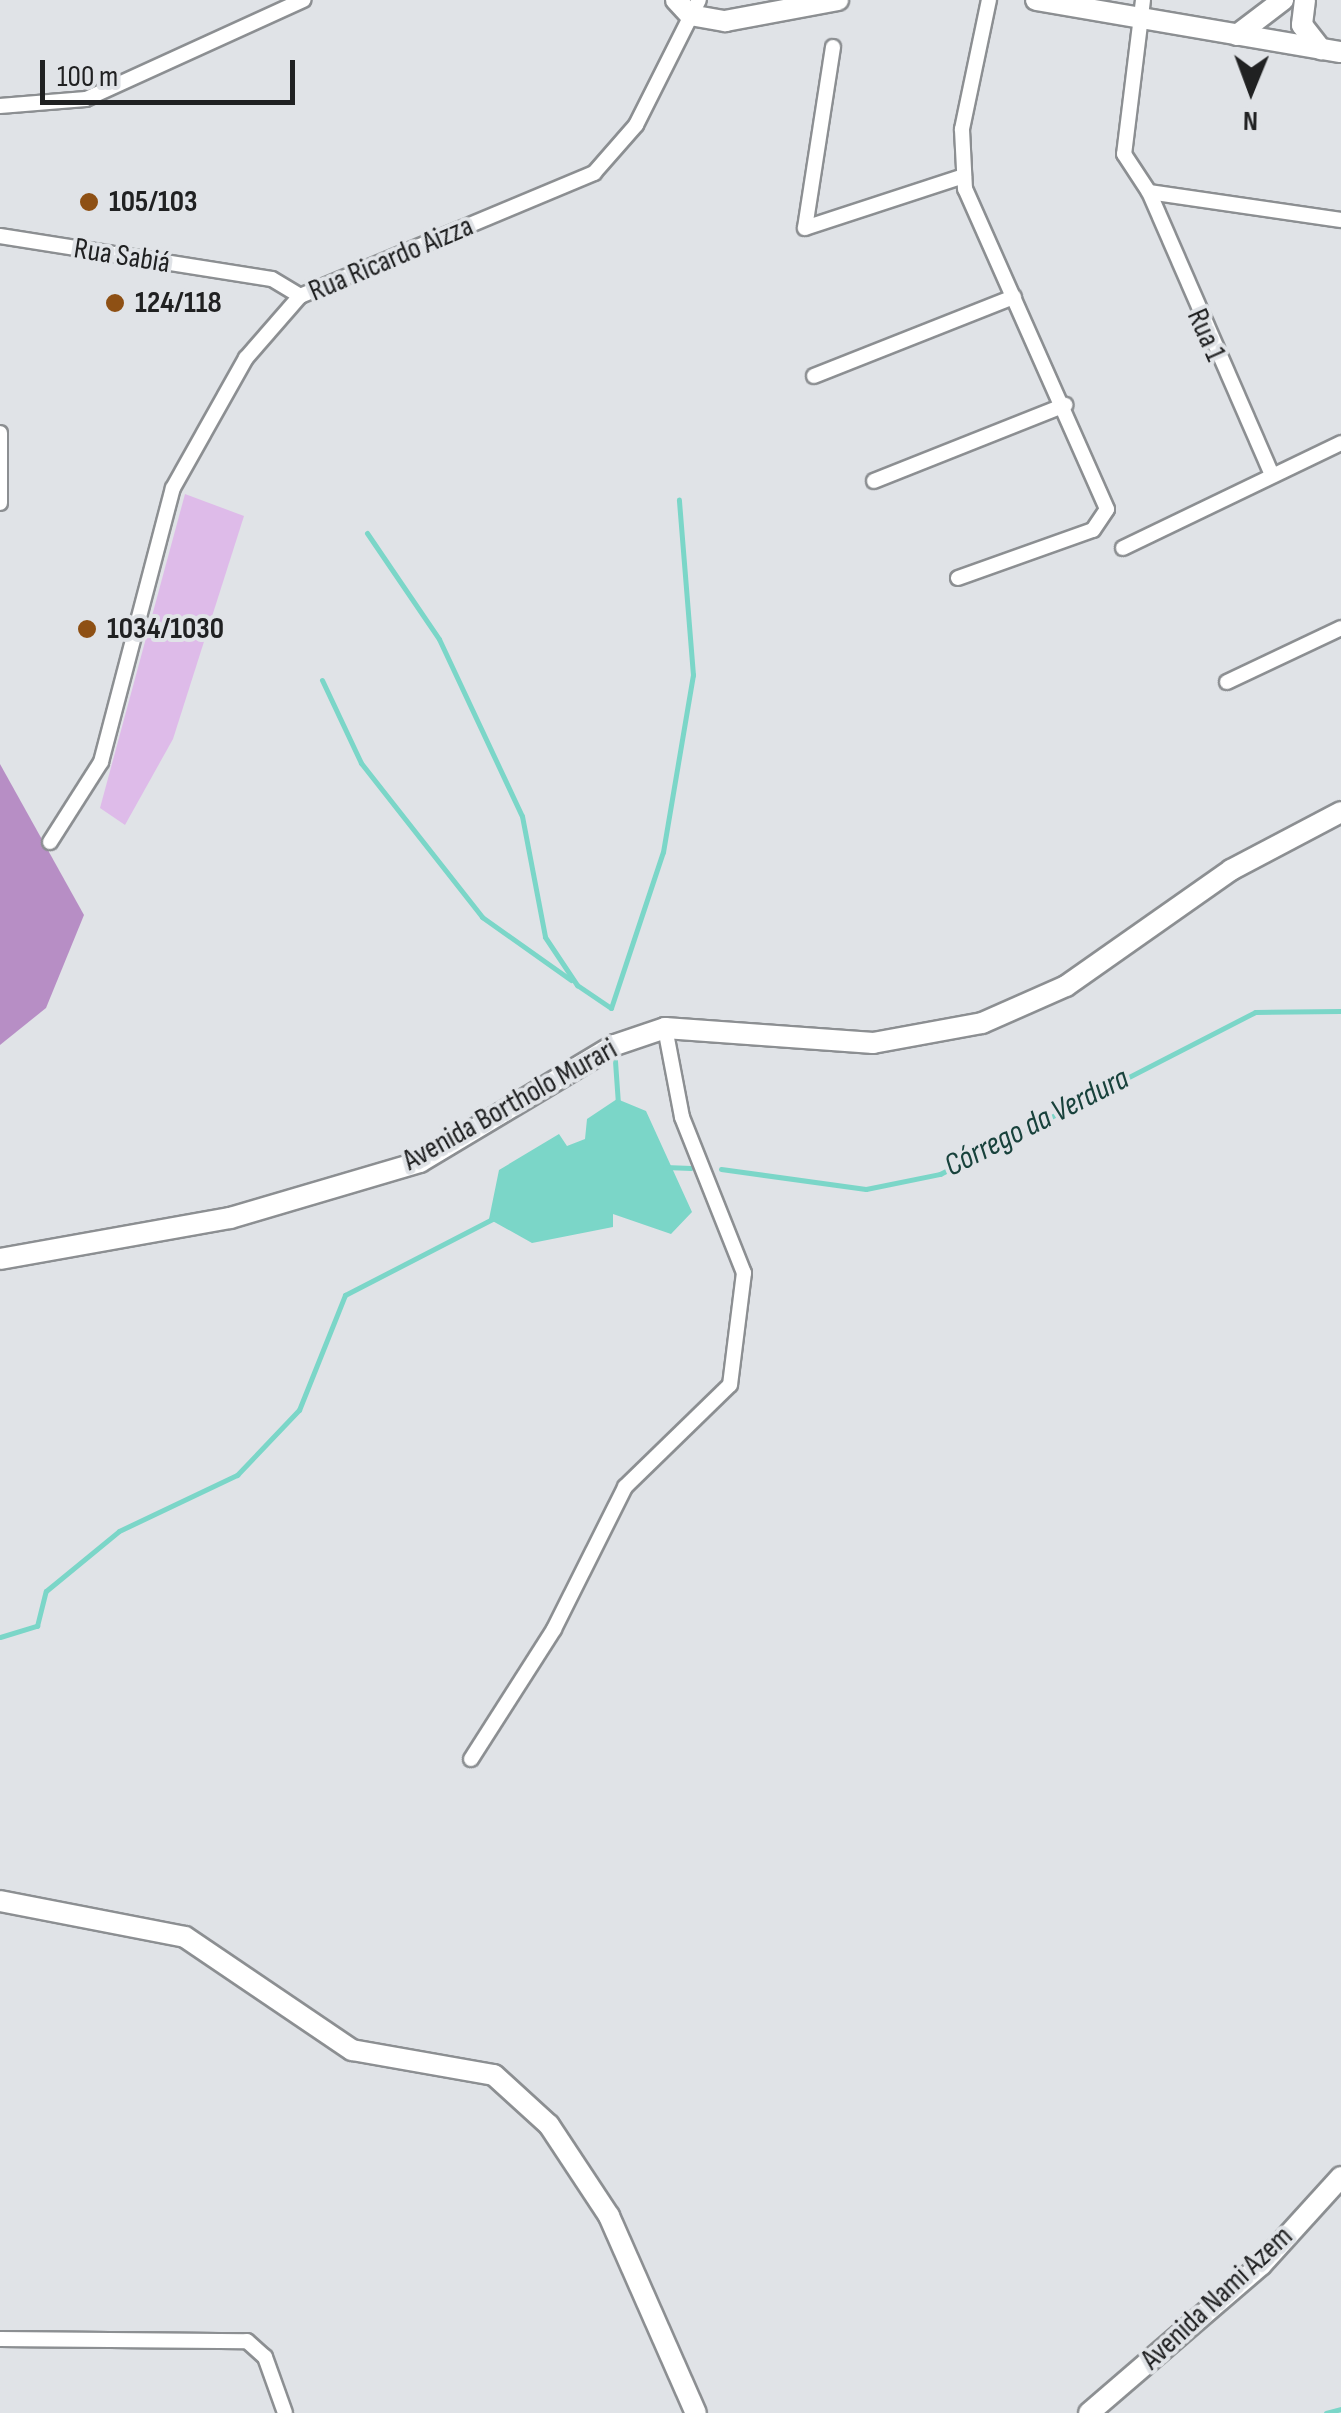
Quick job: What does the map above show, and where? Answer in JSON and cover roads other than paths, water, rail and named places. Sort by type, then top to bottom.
[{"type":"street","points":[[0,106],[86,99],[303,0]]},
{"type":"street","points":[[693,9],[838,0]]},
{"type":"street","points":[[958,578],[1104,520],[1105,491],[1014,296],[964,176],[962,129],[990,0]]},
{"type":"street","points":[[1036,0],[1143,9],[1237,35],[1331,51]]},
{"type":"street","points":[[1237,35],[1283,0]]},
{"type":"street","points":[[1305,0],[1305,34],[1331,51]]},
{"type":"street","name":"Rua Ricardo Aizza","points":[[50,842],[102,762],[159,525],[189,450],[246,358],[300,296],[594,173],[636,125],[693,9]]},
{"type":"street","name":"Rua 1","points":[[1143,9],[1124,154],[1149,192],[1272,475]]},
{"type":"street","points":[[833,47],[800,217],[805,228],[964,176]]},
{"type":"street","points":[[1149,192],[1341,220]]},
{"type":"street","name":"Rua Sabiá","points":[[0,236],[272,279],[300,296]]},
{"type":"street","points":[[814,376],[1014,296]]},
{"type":"street","points":[[874,480],[1064,404]]},
{"type":"street","points":[[0,433],[0,503]]},
{"type":"street","points":[[1123,548],[1341,443]]},
{"type":"street","points":[[1227,682],[1341,628]]},
{"type":"street","name":"Avenida Bortholo Murari","points":[[0,1260],[230,1218],[384,1174],[615,1045],[665,1028],[874,1043],[967,1028],[1066,986],[1232,870],[1334,816]]},
{"type":"street","points":[[471,1759],[554,1629],[625,1487],[730,1386],[744,1272],[682,1117],[665,1028]]},
{"type":"street","points":[[0,1901],[160,1928],[221,1956],[352,2050],[494,2075],[549,2125],[609,2216],[696,2413]]},
{"type":"street","name":"Avenida Nami Azem","points":[[1089,2413],[1249,2276],[1341,2177]]},
{"type":"street","points":[[0,2339],[247,2341],[265,2357],[286,2413]]},
{"type":"waterway","points":[[367,533],[439,639],[522,816],[545,937],[577,985],[611,1008],[663,852],[693,675],[679,500]]},
{"type":"waterway","points":[[322,680],[361,763],[482,917],[571,980]]},
{"type":"waterway","name":"Córrego da Verdura","points":[[721,1169],[866,1189],[940,1174],[1255,1012],[1341,1011]]},
{"type":"waterway","points":[[615,1061],[618,1104]]},
{"type":"waterway","name":"Córrego da Verdura","points":[[665,1167],[691,1168]]},
{"type":"waterway","points":[[0,1637],[37,1626],[46,1591],[119,1531],[237,1475],[299,1410],[345,1295],[494,1218]]},
{"type":"waterway","points":[[1326,2413],[1341,2409]]},
{"type":"place","name":"105/103","points":[[89,202]]},
{"type":"place","name":"124/118","points":[[115,303]]},
{"type":"place","name":"1034/1030","points":[[87,629]]}]
